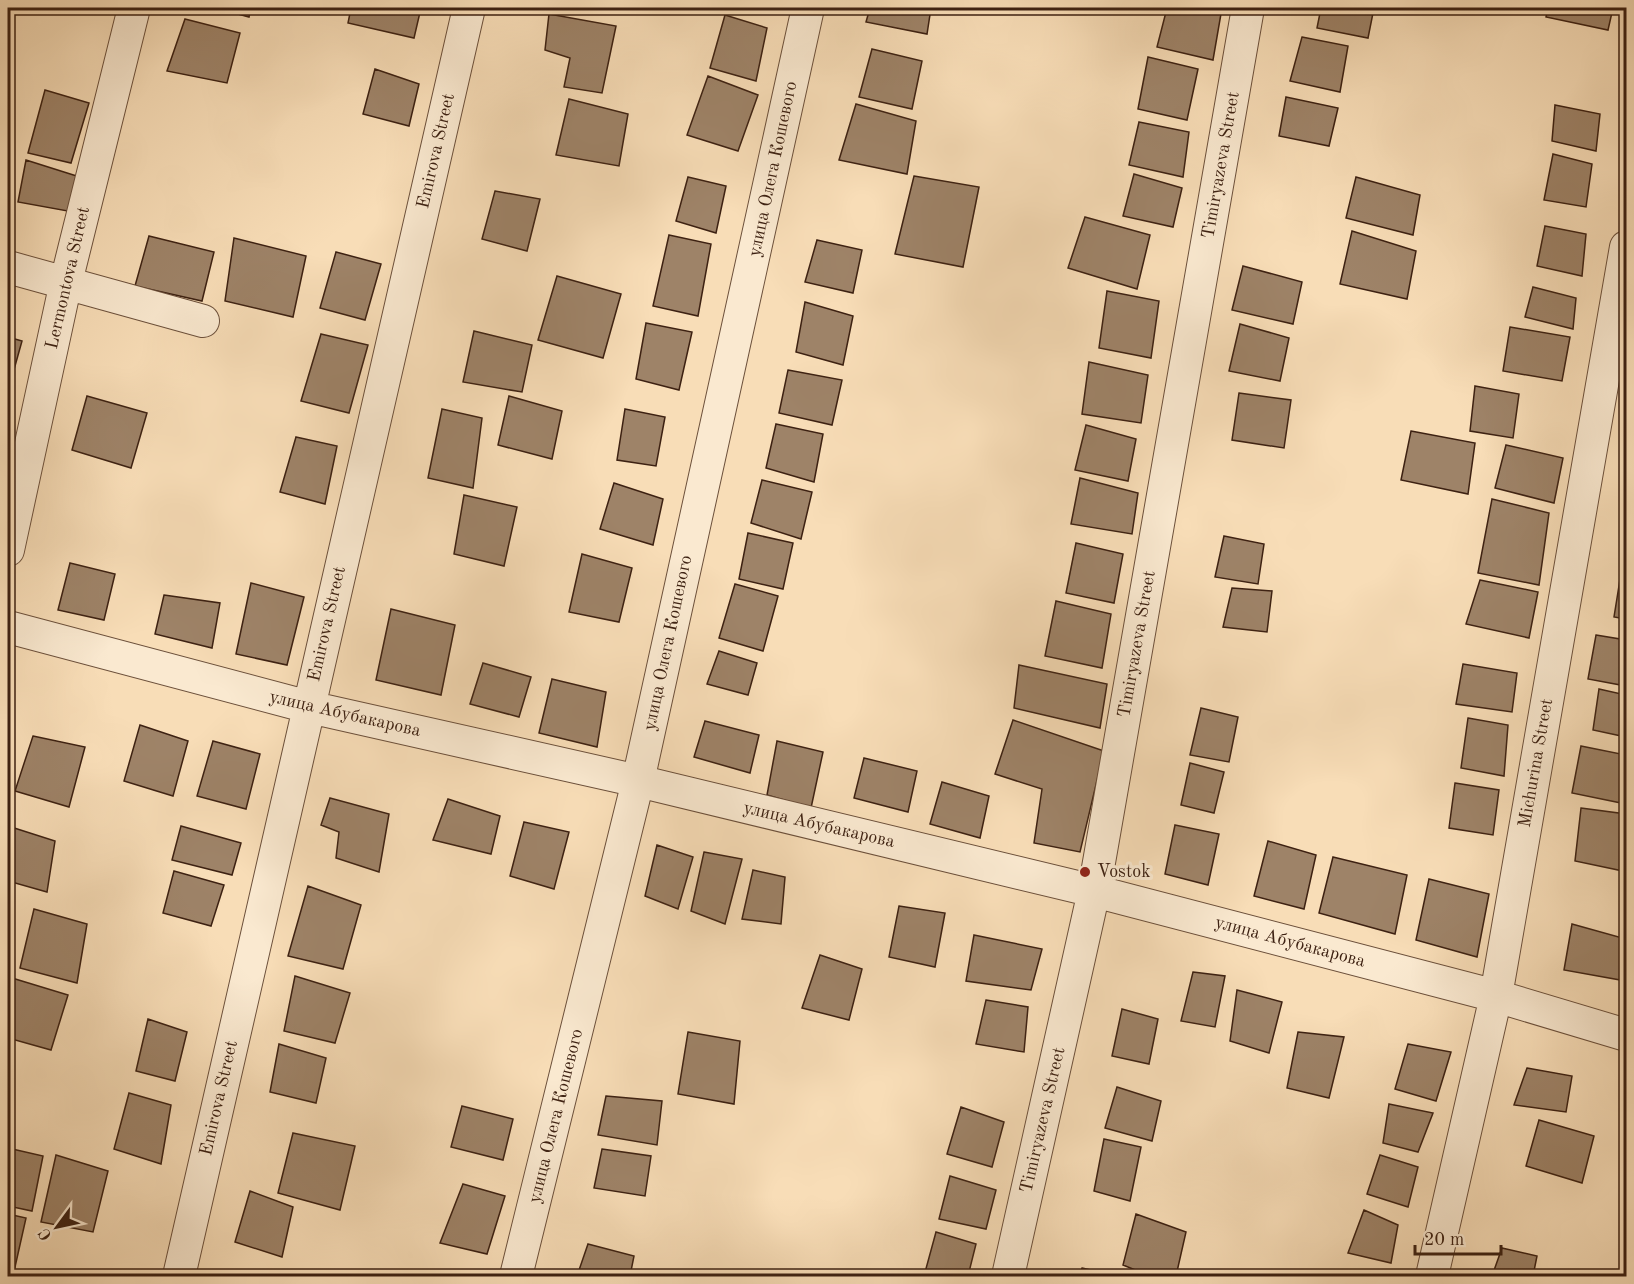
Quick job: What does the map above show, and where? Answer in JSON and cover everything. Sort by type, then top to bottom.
[{"type":"street","name":"Lermontova Street","points":[[8,550],[66,282],[134,8]]},
{"type":"street","name":"Emirova Street","points":[[179,1276],[469,8]]},
{"type":"street","name":"улица Олега Кошевого","points":[[516,1276],[638,781],[808,8]]},
{"type":"street","name":"Timiryazeva Street","points":[[1008,1276],[1094,891],[1248,8]]},
{"type":"street","name":"Michurina Street","points":[[1432,1276],[1496,996],[1626,247]]},
{"type":"street","points":[[8,267],[203,321]]},
{"type":"street","name":"улица Абубакарова","points":[[8,627],[309,707],[638,781],[1094,891],[1496,996],[1626,1035]]},
{"type":"building","points":[[216,8],[251,8],[249,17]]},
{"type":"building","points":[[351,8],[421,8],[414,38],[348,23]]},
{"type":"building","points":[[870,8],[931,8],[927,34],[866,22]]},
{"type":"building","points":[[1167,8],[1222,8],[1213,60],[1157,47]]},
{"type":"building","points":[[1321,8],[1374,8],[1368,38],[1317,28]]},
{"type":"building","points":[[1548,8],[1613,8],[1608,30],[1546,17]]},
{"type":"building","points":[[549,14],[616,26],[602,93],[564,87],[570,58],[545,50]]},
{"type":"building","points":[[725,15],[767,28],[756,81],[710,68]]},
{"type":"building","points":[[185,19],[240,33],[227,83],[167,71]]},
{"type":"building","points":[[1302,37],[1348,46],[1340,92],[1290,81]]},
{"type":"building","points":[[872,49],[922,61],[912,109],[859,97]]},
{"type":"building","points":[[1148,57],[1198,69],[1187,120],[1138,109]]},
{"type":"building","points":[[375,69],[419,84],[409,126],[363,114]]},
{"type":"building","points":[[708,76],[758,95],[738,151],[687,135]]},
{"type":"building","points":[[45,90],[89,103],[71,163],[28,153]]},
{"type":"building","points":[[1286,97],[1338,108],[1329,146],[1279,136]]},
{"type":"building","points":[[569,99],[628,114],[619,166],[556,155]]},
{"type":"building","points":[[856,104],[916,121],[907,174],[839,160]]},
{"type":"building","points":[[1555,105],[1600,114],[1596,151],[1552,141]]},
{"type":"building","points":[[1139,122],[1189,132],[1183,177],[1129,165]]},
{"type":"building","points":[[1553,154],[1592,164],[1586,207],[1544,200]]},
{"type":"building","points":[[26,160],[83,178],[73,212],[18,202]]},
{"type":"building","points":[[1134,174],[1182,188],[1173,227],[1123,216]]},
{"type":"building","points":[[914,176],[979,187],[963,267],[895,254]]},
{"type":"building","points":[[688,177],[726,186],[716,233],[676,221]]},
{"type":"building","points":[[1356,177],[1420,195],[1413,235],[1346,218]]},
{"type":"building","points":[[495,191],[540,199],[527,251],[482,239]]},
{"type":"building","points":[[1085,217],[1150,235],[1137,289],[1068,268]]},
{"type":"building","points":[[1545,226],[1586,234],[1582,276],[1537,266]]},
{"type":"building","points":[[1352,231],[1416,251],[1407,299],[1340,284]]},
{"type":"building","points":[[669,235],[711,244],[698,316],[653,306]]},
{"type":"building","points":[[149,236],[214,252],[202,301],[135,286]]},
{"type":"building","points":[[234,238],[306,256],[293,317],[225,301]]},
{"type":"building","points":[[817,240],[862,250],[853,293],[805,282]]},
{"type":"building","points":[[336,252],[381,264],[365,320],[320,308]]},
{"type":"building","points":[[1243,266],[1302,282],[1293,324],[1232,310]]},
{"type":"building","points":[[557,276],[621,294],[603,358],[538,340]]},
{"type":"building","points":[[1533,287],[1576,298],[1573,329],[1525,317]]},
{"type":"building","points":[[1107,291],[1159,301],[1151,358],[1099,348]]},
{"type":"building","points":[[805,302],[853,316],[843,365],[796,352]]},
{"type":"building","points":[[646,323],[692,332],[679,390],[636,379]]},
{"type":"building","points":[[1240,324],[1289,338],[1280,381],[1229,371]]},
{"type":"building","points":[[1510,327],[1570,337],[1562,381],[1503,371]]},
{"type":"building","points":[[474,331],[532,345],[522,392],[463,382]]},
{"type":"building","points":[[321,334],[368,345],[349,413],[301,401]]},
{"type":"building","points":[[8,337],[22,341],[8,391]]},
{"type":"building","points":[[1089,362],[1148,375],[1141,423],[1082,414]]},
{"type":"building","points":[[788,370],[842,380],[832,425],[779,413]]},
{"type":"building","points":[[1475,386],[1519,394],[1513,438],[1470,431]]},
{"type":"building","points":[[1239,393],[1291,400],[1284,448],[1232,440]]},
{"type":"building","points":[[87,396],[147,413],[131,468],[72,450]]},
{"type":"building","points":[[509,396],[562,411],[552,459],[498,445]]},
{"type":"building","points":[[442,409],[482,418],[473,488],[428,478]]},
{"type":"building","points":[[625,409],[665,417],[656,466],[617,460]]},
{"type":"building","points":[[776,424],[823,434],[814,482],[766,468]]},
{"type":"building","points":[[1086,425],[1136,439],[1128,481],[1075,470]]},
{"type":"building","points":[[1411,431],[1475,443],[1468,494],[1401,480]]},
{"type":"building","points":[[296,437],[337,446],[325,504],[280,492]]},
{"type":"building","points":[[1506,445],[1563,458],[1554,503],[1495,488]]},
{"type":"building","points":[[1080,478],[1138,493],[1132,534],[1071,524]]},
{"type":"building","points":[[762,480],[812,492],[801,539],[751,523]]},
{"type":"building","points":[[614,483],[663,499],[653,545],[600,529]]},
{"type":"building","points":[[464,495],[517,507],[504,566],[454,554]]},
{"type":"building","points":[[1492,499],[1549,513],[1539,585],[1478,573]]},
{"type":"building","points":[[748,533],[793,543],[783,589],[739,579]]},
{"type":"building","points":[[1224,536],[1264,544],[1258,584],[1215,577]]},
{"type":"building","points":[[1076,543],[1123,554],[1114,603],[1066,593]]},
{"type":"building","points":[[582,554],[632,568],[619,622],[569,612]]},
{"type":"building","points":[[70,563],[115,574],[104,620],[58,610]]},
{"type":"building","points":[[1622,567],[1626,567],[1626,619],[1614,617]]},
{"type":"building","points":[[1480,580],[1538,592],[1529,638],[1466,624]]},
{"type":"building","points":[[251,583],[304,597],[287,665],[236,654]]},
{"type":"building","points":[[735,584],[778,596],[763,651],[719,638]]},
{"type":"building","points":[[1232,588],[1272,591],[1267,632],[1223,627]]},
{"type":"building","points":[[164,595],[220,603],[212,648],[155,634]]},
{"type":"building","points":[[1056,601],[1111,614],[1102,668],[1045,656]]},
{"type":"building","points":[[391,609],[455,625],[441,695],[376,680]]},
{"type":"building","points":[[1596,635],[1626,640],[1626,686],[1588,679]]},
{"type":"building","points":[[719,651],[757,663],[748,695],[707,684]]},
{"type":"building","points":[[483,663],[531,677],[519,717],[470,704]]},
{"type":"building","points":[[1463,664],[1517,673],[1512,712],[1456,704]]},
{"type":"building","points":[[1019,665],[1107,684],[1100,728],[1014,708]]},
{"type":"building","points":[[552,679],[606,692],[597,747],[539,733]]},
{"type":"building","points":[[1599,689],[1626,695],[1626,737],[1593,730]]},
{"type":"building","points":[[1201,708],[1238,717],[1229,762],[1190,755]]},
{"type":"building","points":[[1468,718],[1508,725],[1504,776],[1461,768]]},
{"type":"building","points":[[1013,720],[1104,751],[1080,852],[1034,843],[1042,789],[995,774]]},
{"type":"building","points":[[705,721],[759,735],[750,773],[694,757]]},
{"type":"building","points":[[140,725],[188,741],[173,796],[124,781]]},
{"type":"building","points":[[33,736],[85,747],[69,807],[15,791]]},
{"type":"building","points":[[213,741],[260,754],[246,809],[197,796]]},
{"type":"building","points":[[777,741],[823,752],[811,808],[767,795]]},
{"type":"building","points":[[1581,746],[1626,755],[1626,804],[1572,793]]},
{"type":"building","points":[[864,758],[917,771],[908,812],[854,798]]},
{"type":"building","points":[[1190,763],[1224,772],[1214,813],[1181,805]]},
{"type":"building","points":[[942,782],[989,796],[980,838],[930,824]]},
{"type":"building","points":[[1455,783],[1499,790],[1493,835],[1449,828]]},
{"type":"building","points":[[330,798],[389,814],[379,872],[336,858],[339,832],[321,825]]},
{"type":"building","points":[[448,799],[500,816],[491,854],[433,840]]},
{"type":"building","points":[[1581,808],[1626,814],[1623,871],[1575,861]]},
{"type":"building","points":[[524,822],[569,832],[554,889],[510,876]]},
{"type":"building","points":[[1175,825],[1219,834],[1208,885],[1165,874]]},
{"type":"building","points":[[8,826],[55,841],[47,892],[8,881]]},
{"type":"building","points":[[181,826],[241,843],[232,875],[172,860]]},
{"type":"building","points":[[1268,841],[1316,855],[1304,909],[1254,896]]},
{"type":"building","points":[[657,845],[693,857],[678,909],[645,896]]},
{"type":"building","points":[[704,852],[742,859],[725,924],[691,911]]},
{"type":"building","points":[[1333,857],[1407,875],[1395,934],[1319,913]]},
{"type":"building","points":[[753,870],[785,877],[781,924],[742,919]]},
{"type":"building","points":[[174,871],[224,885],[211,926],[163,913]]},
{"type":"building","points":[[1429,879],[1489,894],[1477,957],[1416,940]]},
{"type":"building","points":[[308,886],[361,905],[343,969],[288,956]]},
{"type":"building","points":[[899,906],[945,913],[935,967],[889,957]]},
{"type":"building","points":[[34,909],[87,924],[77,983],[20,968]]},
{"type":"building","points":[[1572,924],[1626,939],[1626,981],[1564,970]]},
{"type":"building","points":[[974,935],[1042,949],[1031,990],[966,981]]},
{"type":"building","points":[[820,955],[862,969],[849,1020],[802,1008]]},
{"type":"building","points":[[1193,972],[1225,976],[1215,1027],[1181,1021]]},
{"type":"building","points":[[295,976],[350,993],[335,1043],[284,1031]]},
{"type":"building","points":[[12,978],[68,995],[51,1050],[8,1038],[8,992]]},
{"type":"building","points":[[1237,990],[1282,1002],[1269,1053],[1230,1041]]},
{"type":"building","points":[[986,1000],[1028,1007],[1024,1052],[976,1044]]},
{"type":"building","points":[[1122,1009],[1158,1019],[1149,1064],[1112,1056]]},
{"type":"building","points":[[148,1019],[187,1032],[175,1081],[136,1071]]},
{"type":"building","points":[[688,1032],[740,1041],[734,1104],[678,1094]]},
{"type":"building","points":[[1298,1032],[1344,1037],[1329,1098],[1287,1088]]},
{"type":"building","points":[[279,1044],[326,1058],[316,1103],[270,1092]]},
{"type":"building","points":[[1408,1044],[1451,1052],[1436,1101],[1395,1089]]},
{"type":"building","points":[[1527,1068],[1572,1076],[1566,1112],[1514,1105]]},
{"type":"building","points":[[1117,1087],[1161,1101],[1152,1141],[1105,1128]]},
{"type":"building","points":[[129,1093],[171,1105],[161,1164],[114,1149]]},
{"type":"building","points":[[606,1096],[662,1101],[657,1145],[598,1135]]},
{"type":"building","points":[[1389,1104],[1433,1113],[1418,1152],[1383,1143]]},
{"type":"building","points":[[462,1106],[513,1119],[503,1160],[451,1147]]},
{"type":"building","points":[[961,1107],[1004,1122],[992,1167],[947,1154]]},
{"type":"building","points":[[1539,1120],[1594,1136],[1582,1183],[1526,1166]]},
{"type":"building","points":[[293,1133],[355,1146],[340,1210],[278,1193]]},
{"type":"building","points":[[1104,1139],[1141,1147],[1130,1201],[1094,1191]]},
{"type":"building","points":[[8,1148],[43,1156],[32,1211],[8,1206]]},
{"type":"building","points":[[602,1149],[651,1156],[645,1196],[594,1188]]},
{"type":"building","points":[[56,1155],[108,1171],[93,1232],[41,1222]]},
{"type":"building","points":[[1380,1155],[1418,1167],[1408,1207],[1367,1194]]},
{"type":"building","points":[[950,1176],[996,1190],[986,1229],[939,1219]]},
{"type":"building","points":[[463,1184],[505,1196],[487,1254],[440,1243]]},
{"type":"building","points":[[250,1191],[293,1207],[282,1257],[235,1242]]},
{"type":"building","points":[[1364,1210],[1398,1225],[1391,1263],[1348,1253]]},
{"type":"building","points":[[8,1214],[26,1218],[13,1276],[8,1276]]},
{"type":"building","points":[[1136,1214],[1186,1232],[1176,1276],[1150,1276],[1123,1265]]},
{"type":"building","points":[[936,1232],[976,1244],[968,1276],[924,1276]]},
{"type":"building","points":[[588,1244],[634,1256],[630,1276],[577,1276]]},
{"type":"building","points":[[1502,1248],[1537,1256],[1533,1276],[1492,1276]]},
{"type":"building","points":[[1082,1268],[1118,1276],[1079,1276]]},
{"type":"building","points":[[1349,1270],[1374,1276],[1346,1276]]},
{"type":"place","name":"Vostok","points":[[1085,872]]}]
